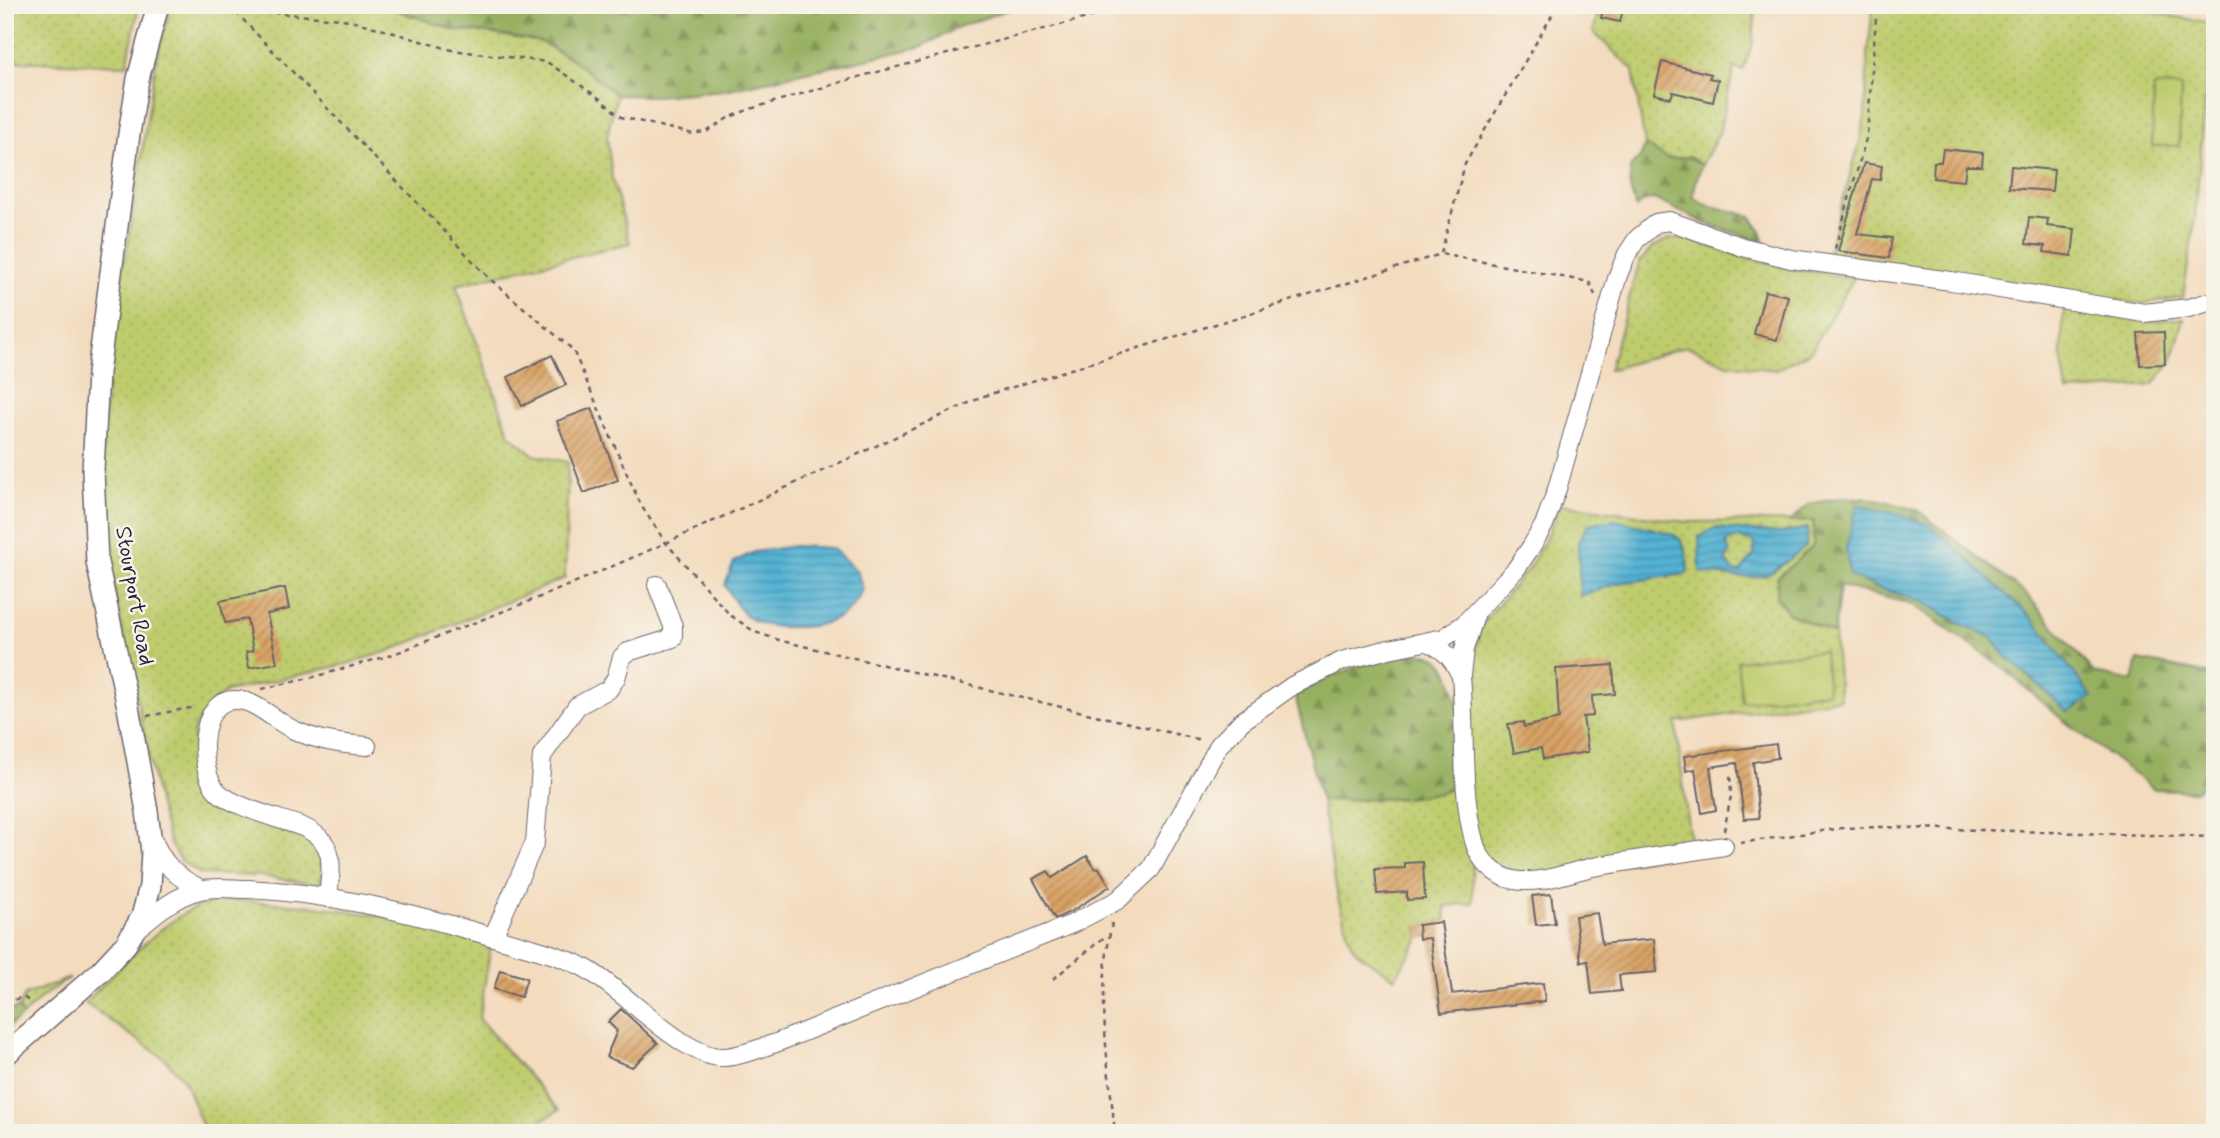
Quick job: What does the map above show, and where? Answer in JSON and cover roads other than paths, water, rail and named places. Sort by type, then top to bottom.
[{"type":"main road","name":"Stourport Road","points":[[5,1055],[99,972],[126,944],[137,929],[151,877],[150,835],[130,720],[97,562],[93,513],[93,458],[98,373],[129,134],[138,79],[158,5]]},
{"type":"street","points":[[137,929],[176,900],[202,889],[267,890],[399,910],[494,937],[583,967],[604,980],[683,1043],[699,1052],[723,1057],[776,1043],[1072,924],[1118,900],[1151,869],[1219,745],[1241,722],[1315,673],[1342,661],[1452,635],[1516,569],[1544,525],[1557,489],[1618,275],[1637,239],[1656,223],[1669,221],[1766,253],[1829,265],[1951,281],[2144,313],[2179,310],[2215,300]]},
{"type":"street","points":[[494,937],[535,842],[542,756],[577,706],[609,689],[616,678],[622,657],[628,652],[673,638],[673,626],[657,585]]},
{"type":"street","points":[[1477,611],[1464,649],[1461,677],[1470,823],[1478,853],[1484,863],[1499,874],[1519,880],[1538,880],[1595,867],[1724,846]]},
{"type":"street","points":[[1428,642],[1447,653],[1461,677]]},
{"type":"street","points":[[328,898],[331,855],[324,840],[303,827],[220,794],[212,785],[204,755],[204,739],[214,711],[223,702],[236,699],[306,735],[337,744],[367,746]]},
{"type":"street","points":[[150,835],[169,868],[179,878],[202,889]]},
{"type":"water","points":[[1857,505],[1899,514],[1931,526],[2032,618],[2092,697],[2068,712],[2007,657],[1992,637],[1959,623],[1921,601],[1850,576],[1846,549]]},
{"type":"water","points":[[1614,520],[1674,535],[1682,542],[1686,552],[1687,574],[1618,583],[1580,596],[1578,542],[1588,524]]},
{"type":"water","points":[[1715,528],[1780,533],[1808,528],[1806,547],[1775,570],[1755,577],[1700,572],[1699,537]],"holes":[[[1737,538],[1755,544],[1754,555],[1740,572],[1734,571],[1725,560],[1730,554],[1726,542]]]},
{"type":"water","points":[[794,546],[832,548],[857,571],[863,590],[850,610],[839,618],[816,625],[778,627],[751,619],[738,607],[725,585],[734,562],[754,552]]}]
